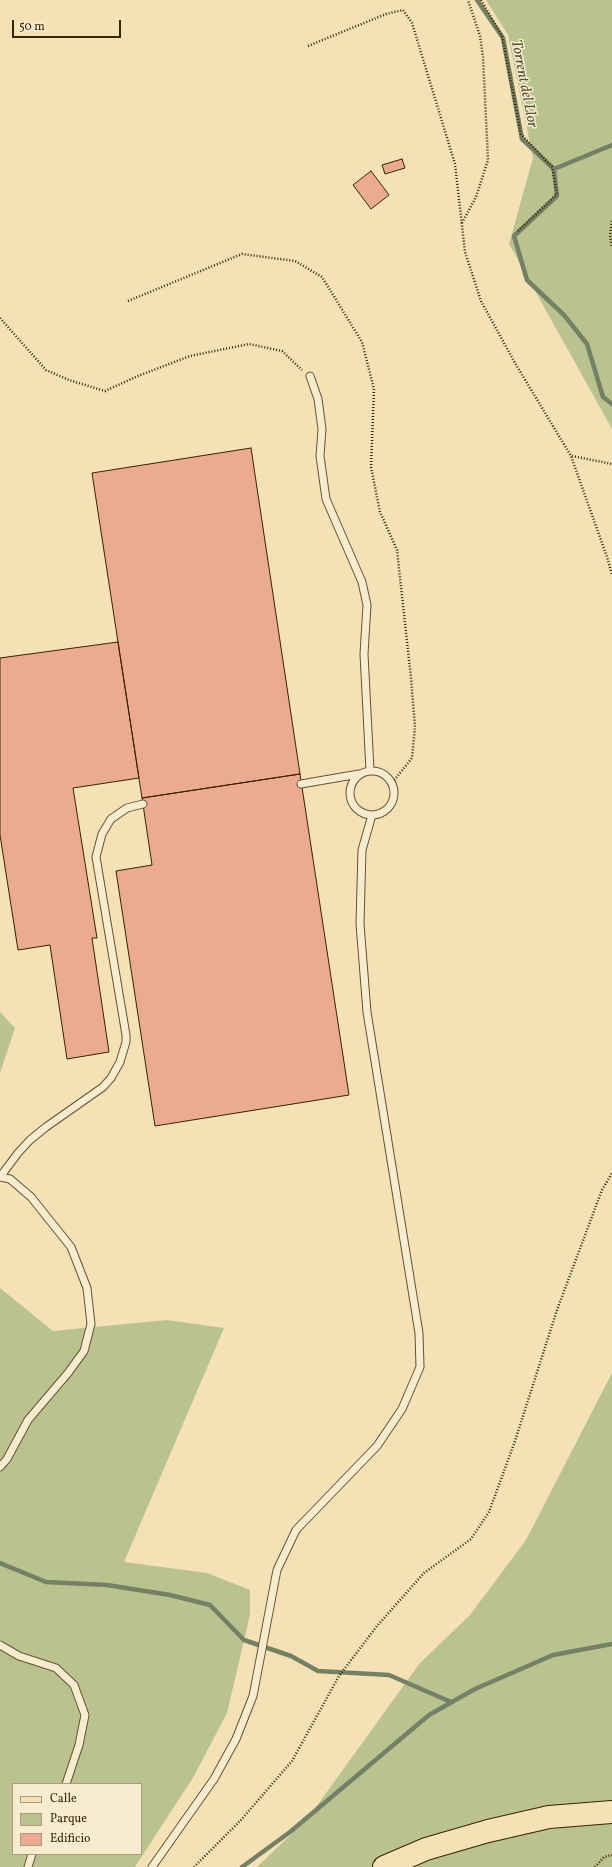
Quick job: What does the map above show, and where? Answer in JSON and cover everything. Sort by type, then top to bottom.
[{"type":"main road","points":[[384,1867],[426,1849],[488,1831],[549,1817],[612,1812]]},
{"type":"main road","points":[[407,1867],[429,1857],[490,1839],[551,1826],[612,1821]]},
{"type":"lane","points":[[310,376],[318,400],[322,429],[320,456],[326,499],[362,582],[366,605],[364,654],[370,770]]},
{"type":"lane","points":[[301,784],[360,774],[370,770],[383,773],[392,783],[394,790],[390,804],[386,810],[372,815],[358,811],[350,799],[351,785],[360,774]]},
{"type":"lane","points":[[0,1467],[7,1459],[28,1420],[68,1373],[84,1351],[91,1324],[87,1288],[71,1247],[31,1196],[10,1179],[0,1177],[30,1140],[103,1087],[111,1078],[120,1062],[126,1042],[126,1035],[96,857],[102,834],[111,819],[127,808],[143,804]]},
{"type":"lane","points":[[152,1867],[214,1779],[236,1739],[254,1696],[277,1570],[296,1530],[377,1446],[402,1410],[420,1366],[418,1326],[366,1004],[360,924],[362,850],[372,815]]},
{"type":"lane","points":[[0,1645],[19,1656],[56,1668],[74,1685],[85,1715],[79,1745],[66,1783]]},
{"type":"lane","points":[[28,1867],[32,1855]]},
{"type":"path","points":[[462,223],[476,197],[488,160],[484,57],[480,36],[468,0]]},
{"type":"path","points":[[481,0],[502,36],[521,134],[552,167],[557,194],[517,232]]},
{"type":"path","points":[[308,46],[386,14],[403,10],[412,23],[455,164],[465,252],[481,301],[515,363],[571,456],[612,575]]},
{"type":"path","points":[[612,221],[610,235],[612,247]]},
{"type":"path","points":[[128,301],[242,254],[295,261],[322,277],[362,342],[374,389],[371,467],[380,512],[397,550],[415,727],[412,758],[392,783]]},
{"type":"path","points":[[0,318],[46,370],[69,380],[105,391],[138,376],[190,356],[249,344],[282,351],[310,376]]},
{"type":"path","points":[[571,456],[612,464]]},
{"type":"path","points":[[194,1867],[241,1820],[292,1761],[339,1676],[377,1626],[424,1573],[471,1539],[488,1512],[515,1441],[557,1310],[602,1190],[612,1173]]},
{"type":"path","points":[[595,1867],[604,1857],[612,1855]]},
{"type":"green space","points":[[486,0],[612,0],[612,429],[509,244],[533,158],[508,35]]},
{"type":"green space","points":[[0,1012],[15,1028],[0,1073]]},
{"type":"green space","points":[[0,1288],[53,1331],[167,1320],[224,1328],[124,1562],[207,1573],[250,1590],[250,1615],[227,1713],[194,1776],[135,1867],[0,1867]]},
{"type":"green space","points":[[612,1373],[612,1867],[257,1867],[308,1818],[420,1663],[470,1615],[526,1540]]},
{"type":"building","points":[[402,159],[405,168],[385,174],[382,165]]},
{"type":"building","points":[[371,171],[389,195],[371,209],[353,185]]},
{"type":"building","points":[[251,448],[300,774],[142,798],[92,473]]},
{"type":"building","points":[[118,642],[139,778],[73,788],[97,938],[92,938],[109,1052],[67,1059],[50,945],[18,950],[0,835],[0,658]]},
{"type":"building","points":[[300,774],[349,1095],[155,1126],[116,871],[152,865],[142,798]]},
{"type":"waterway","name":"Torrent del Llor","points":[[477,0],[503,38],[522,139],[554,169],[557,196],[514,236],[527,280],[564,315],[587,344],[603,397],[612,404]]},
{"type":"waterway","points":[[554,169],[612,145]]},
{"type":"waterway","points":[[0,1563],[46,1582],[107,1585],[170,1595],[210,1605],[244,1640],[291,1656],[318,1671],[389,1675],[451,1702]]},
{"type":"waterway","points":[[242,1867],[290,1832],[429,1715],[475,1689],[553,1655],[612,1644]]}]
